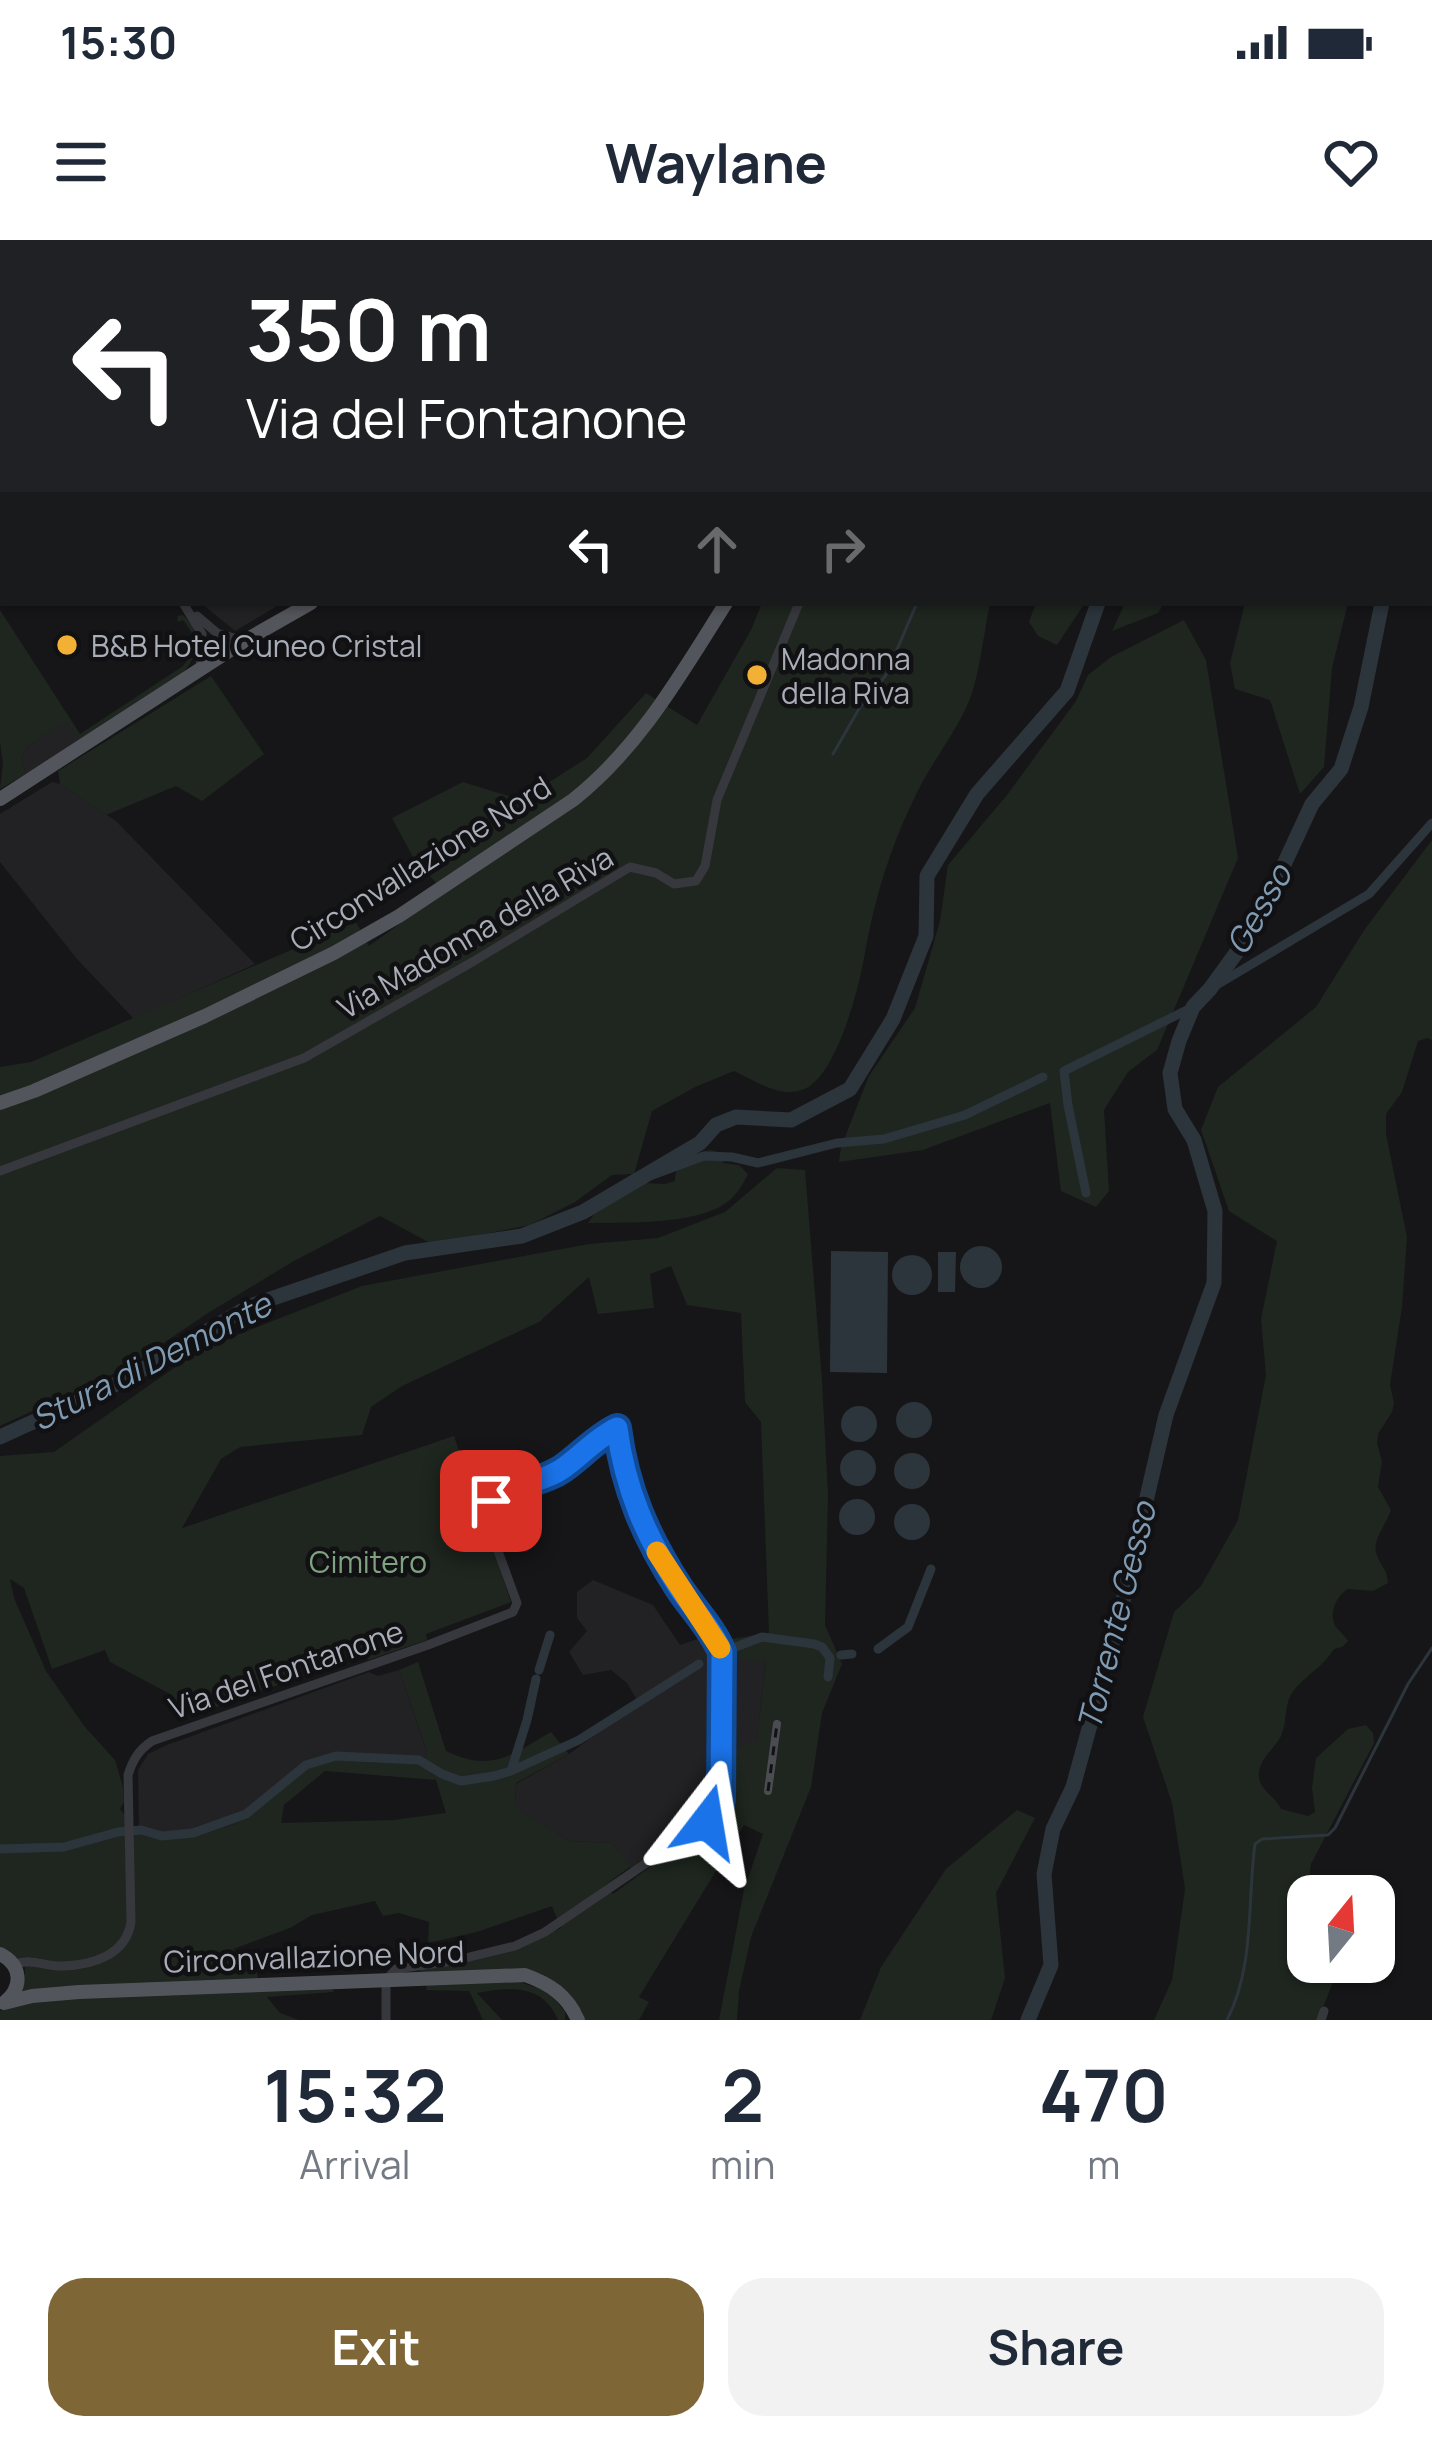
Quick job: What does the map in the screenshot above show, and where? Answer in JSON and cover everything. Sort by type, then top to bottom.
[{"type":"main road","points":[[0,799],[306,606]]},
{"type":"main road","name":"Circonvallazione Nord","points":[[0,1103],[206,1016],[334,953],[573,800],[641,733],[724,606]]},
{"type":"main road","points":[[0,1954],[16,1970],[23,1992],[32,1996]]},
{"type":"main road","points":[[2,2003],[15,1992],[16,1970]]},
{"type":"main road","name":"Circonvallazione Nord","points":[[2,2003],[32,1996],[525,1976],[553,1987],[578,2020]]},
{"type":"street","points":[[185,606],[217,633],[244,641]]},
{"type":"street","points":[[185,606],[223,656]]},
{"type":"street","name":"Via Madonna della Riva","points":[[0,1171],[304,1058],[630,867],[656,873],[674,884],[695,881],[705,866],[718,800],[798,606]]},
{"type":"street","points":[[217,633],[223,656]]},
{"type":"street","points":[[200,670],[202,634]]},
{"type":"street","points":[[386,2020],[386,1980],[396,1969],[515,1946],[545,1932],[717,1815],[721,1800],[722,1652],[644,1529],[617,1428],[562,1469],[498,1495],[486,1516]]},
{"type":"street","name":"Via del Fontanone","points":[[16,1970],[33,1960],[61,1966],[98,1959],[126,1942],[131,1922],[128,1775],[137,1753],[152,1741],[513,1612],[517,1603],[478,1499]]},
{"type":"shaded area","points":[[205,606],[277,606],[235,631]]},
{"type":"shaded area","points":[[67,721],[81,741],[27,777],[21,757],[30,744]]},
{"type":"shaded area","points":[[52,782],[116,821],[255,964],[134,1019],[77,959],[0,862],[0,814]]},
{"type":"shaded area","points":[[981,1246],[996,1252],[1002,1267],[996,1282],[981,1288],[966,1282],[960,1267],[966,1252]]},
{"type":"shaded area","points":[[831,1251],[888,1252],[887,1373],[830,1372]]},
{"type":"shaded area","points":[[938,1252],[956,1252],[955,1292],[938,1292]]},
{"type":"shaded area","points":[[912,1255],[926,1261],[932,1275],[926,1289],[912,1295],[898,1289],[892,1275],[898,1261]]},
{"type":"shaded area","points":[[914,1402],[927,1407],[932,1420],[927,1433],[914,1438],[901,1433],[896,1420],[901,1407]]},
{"type":"shaded area","points":[[859,1406],[872,1411],[877,1424],[872,1437],[859,1442],[846,1437],[841,1424],[846,1411]]},
{"type":"shaded area","points":[[858,1450],[871,1455],[876,1468],[871,1481],[858,1486],[845,1481],[840,1468],[845,1455]]},
{"type":"shaded area","points":[[912,1453],[925,1458],[930,1471],[925,1484],[912,1489],[899,1484],[894,1471],[899,1458]]},
{"type":"shaded area","points":[[857,1499],[870,1504],[875,1517],[870,1530],[857,1535],[844,1530],[839,1517],[844,1504]]},
{"type":"shaded area","points":[[912,1504],[925,1509],[930,1522],[925,1535],[912,1540],[899,1535],[894,1522],[899,1509]]},
{"type":"shaded area","points":[[593,1580],[653,1605],[680,1645],[710,1635],[720,1652],[766,1660],[757,1742],[730,1751],[727,1797],[719,1817],[636,1875],[612,1843],[570,1841],[515,1804],[516,1784],[569,1754],[639,1703],[627,1683],[611,1670],[583,1675],[569,1652],[587,1631],[577,1618],[577,1592]]},
{"type":"shaded area","points":[[399,1670],[427,1752],[424,1764],[308,1766],[236,1824],[188,1839],[143,1837],[139,1831],[138,1770],[148,1754],[369,1672],[378,1676]]},
{"type":"green space","points":[[761,606],[989,606],[972,693],[895,843],[853,1005],[839,1044],[820,1076],[810,1086],[791,1092],[772,1089],[734,1071],[695,1087],[652,1111],[634,1174],[612,1175],[575,1202],[530,1225],[432,1244],[380,1216],[294,1261],[128,1367],[0,1426],[0,1067],[31,1062],[356,922],[369,946],[444,892],[413,857],[392,818],[463,782],[521,800],[587,758],[646,693],[697,725]]},
{"type":"green space","points":[[1035,606],[1083,606],[1057,645],[1038,636],[1029,622]]},
{"type":"green space","points":[[1124,606],[1162,606],[1158,613],[1112,631]]},
{"type":"green space","points":[[1244,606],[1347,606],[1332,668],[1324,767],[1300,794],[1270,700],[1235,689],[1230,663]]},
{"type":"green space","points":[[0,610],[80,734],[183,666],[194,643],[188,626],[183,620],[178,622],[177,616],[183,615],[190,623],[197,645],[181,676],[81,741],[67,722],[30,744],[21,757],[26,774],[0,789]]},
{"type":"green space","points":[[1184,620],[1206,660],[1238,858],[1157,1050],[1128,1072],[1104,1110],[1109,1191],[1096,1207],[1061,1191],[1050,1103],[923,1150],[839,1162],[869,1076],[915,1008],[940,921],[948,865],[1007,795],[1076,701],[1088,675],[1111,657]]},
{"type":"green space","points":[[211,676],[264,754],[202,801],[176,786],[106,815],[60,784],[58,771]]},
{"type":"green space","points":[[1432,840],[1432,1040],[1418,1041],[1402,1092],[1386,1114],[1407,1237],[1390,1385],[1394,1403],[1377,1443],[1382,1461],[1378,1487],[1391,1510],[1376,1552],[1388,1583],[1373,1591],[1348,1589],[1340,1596],[1334,1622],[1348,1641],[1294,1690],[1281,1736],[1259,1772],[1263,1787],[1281,1809],[1308,1816],[1315,1812],[1316,1758],[1348,1729],[1366,1725],[1373,1733],[1374,1743],[1309,1875],[1287,1875],[1287,1983],[1333,1983],[1318,2020],[1154,2020],[1172,1980],[1185,1889],[1172,1803],[1143,1717],[1174,1612],[1201,1586],[1238,1520],[1266,1375],[1261,1319],[1277,1241],[1229,1211],[1201,1130],[1218,1087],[1316,1007],[1365,929]]},
{"type":"green space","points":[[711,1150],[722,1153],[723,1163],[739,1165],[748,1174],[735,1195],[719,1207],[664,1221],[588,1223],[599,1207],[643,1183],[675,1181],[686,1159]]},
{"type":"green space","name":"Cimitero","points":[[777,1168],[805,1170],[828,1495],[825,1625],[842,1664],[822,1713],[811,1787],[751,1937],[737,2020],[719,2020],[744,1890],[763,1834],[744,1825],[639,1997],[649,2002],[639,2020],[585,2020],[557,1984],[421,1975],[420,1969],[515,1950],[561,1928],[552,1906],[428,1943],[429,1922],[399,1913],[383,1916],[375,1901],[312,1915],[233,1949],[256,1965],[259,1987],[331,1983],[334,1992],[267,1997],[280,2013],[299,2020],[0,2020],[0,2011],[20,1993],[25,1966],[0,1952],[0,1456],[54,1452],[201,1349],[362,1286],[589,1244],[658,1238],[725,1212]],"holes":[[[671,1266],[687,1305],[741,1313],[745,1402],[761,1422],[769,1633],[732,1639],[724,1646],[726,1659],[766,1661],[757,1741],[730,1751],[727,1796],[719,1817],[613,1894],[604,1886],[631,1866],[612,1843],[570,1841],[515,1804],[516,1783],[569,1754],[551,1732],[489,1761],[446,1751],[418,1662],[399,1670],[427,1751],[424,1764],[336,1758],[308,1766],[236,1824],[187,1838],[143,1837],[120,1809],[123,1787],[115,1760],[46,1671],[10,1579],[24,1588],[52,1669],[105,1650],[110,1662],[170,1694],[179,1720],[365,1654],[368,1660],[427,1640],[426,1634],[511,1602],[454,1436],[182,1528],[221,1459],[240,1447],[362,1435],[371,1407],[402,1386],[539,1322],[589,1277],[598,1314],[654,1308],[650,1274]],[[325,1771],[436,1780],[446,1813],[394,1820],[281,1823],[284,1805]]]},
{"type":"green space","points":[[1017,1810],[1035,1818],[996,1893],[1005,1978],[991,2020],[860,2020],[881,1967],[946,1869]]},
{"type":"green space","points":[[514,1980],[549,1992],[565,2012],[565,2020],[558,2020],[544,2000],[525,1991],[477,1993],[502,2020],[483,2020],[469,1991],[426,1990],[427,1983]]},
{"type":"waterway","points":[[833,754],[860,707],[886,675],[916,606]]},
{"type":"waterway","name":"Stura di Demonte","points":[[0,1437],[123,1381],[250,1306],[405,1253],[522,1236],[583,1212],[700,1143],[716,1125],[736,1117],[791,1120],[850,1089],[893,1019],[926,936],[927,876],[977,794],[1067,691],[1097,606]]},
{"type":"waterway","name":"Torrente Gesso","points":[[1028,2020],[1051,1965],[1044,1874],[1053,1829],[1073,1787],[1090,1725],[1166,1415],[1214,1283],[1215,1211],[1194,1140],[1175,1109],[1170,1073],[1193,1007],[1255,927],[1312,804],[1341,769],[1361,707],[1381,606]]},
{"type":"waterway","name":"Gesso","points":[[1210,989],[1369,894],[1432,823]]},
{"type":"waterway","points":[[1086,1193],[1064,1071],[1193,1007]]},
{"type":"waterway","points":[[628,1184],[704,1156],[758,1163],[837,1143],[884,1139],[965,1115],[1043,1077]]},
{"type":"waterway","points":[[878,1649],[908,1627],[931,1569]]},
{"type":"waterway","points":[[539,1670],[550,1635]]},
{"type":"waterway","points":[[725,1651],[762,1637],[814,1644],[830,1658],[828,1677]]},
{"type":"waterway","points":[[1227,2020],[1246,1956],[1255,1844],[1262,1839],[1328,1835],[1335,1828],[1408,1684],[1432,1648]]},
{"type":"waterway","points":[[841,1655],[852,1654]]},
{"type":"waterway","points":[[511,1771],[579,1740],[699,1664]]},
{"type":"waterway","points":[[0,1849],[64,1847],[141,1830],[162,1836],[193,1833],[246,1814],[306,1765],[336,1756],[419,1760],[461,1781],[511,1771],[536,1679]]},
{"type":"railway","points":[[768,1791],[777,1724]]},
{"type":"slow traffic","points":[[657,1552],[720,1648]]},
{"type":"place","name":"B&B Hotel Cuneo Cristal","points":[[67,645]]},
{"type":"place","name":"Madonna della Riva","points":[[757,675]]},
{"type":"route","points":[[491,1501],[505,1490],[562,1469],[617,1428],[644,1529],[722,1652],[721,1800],[717,1815],[707,1822]]}]
